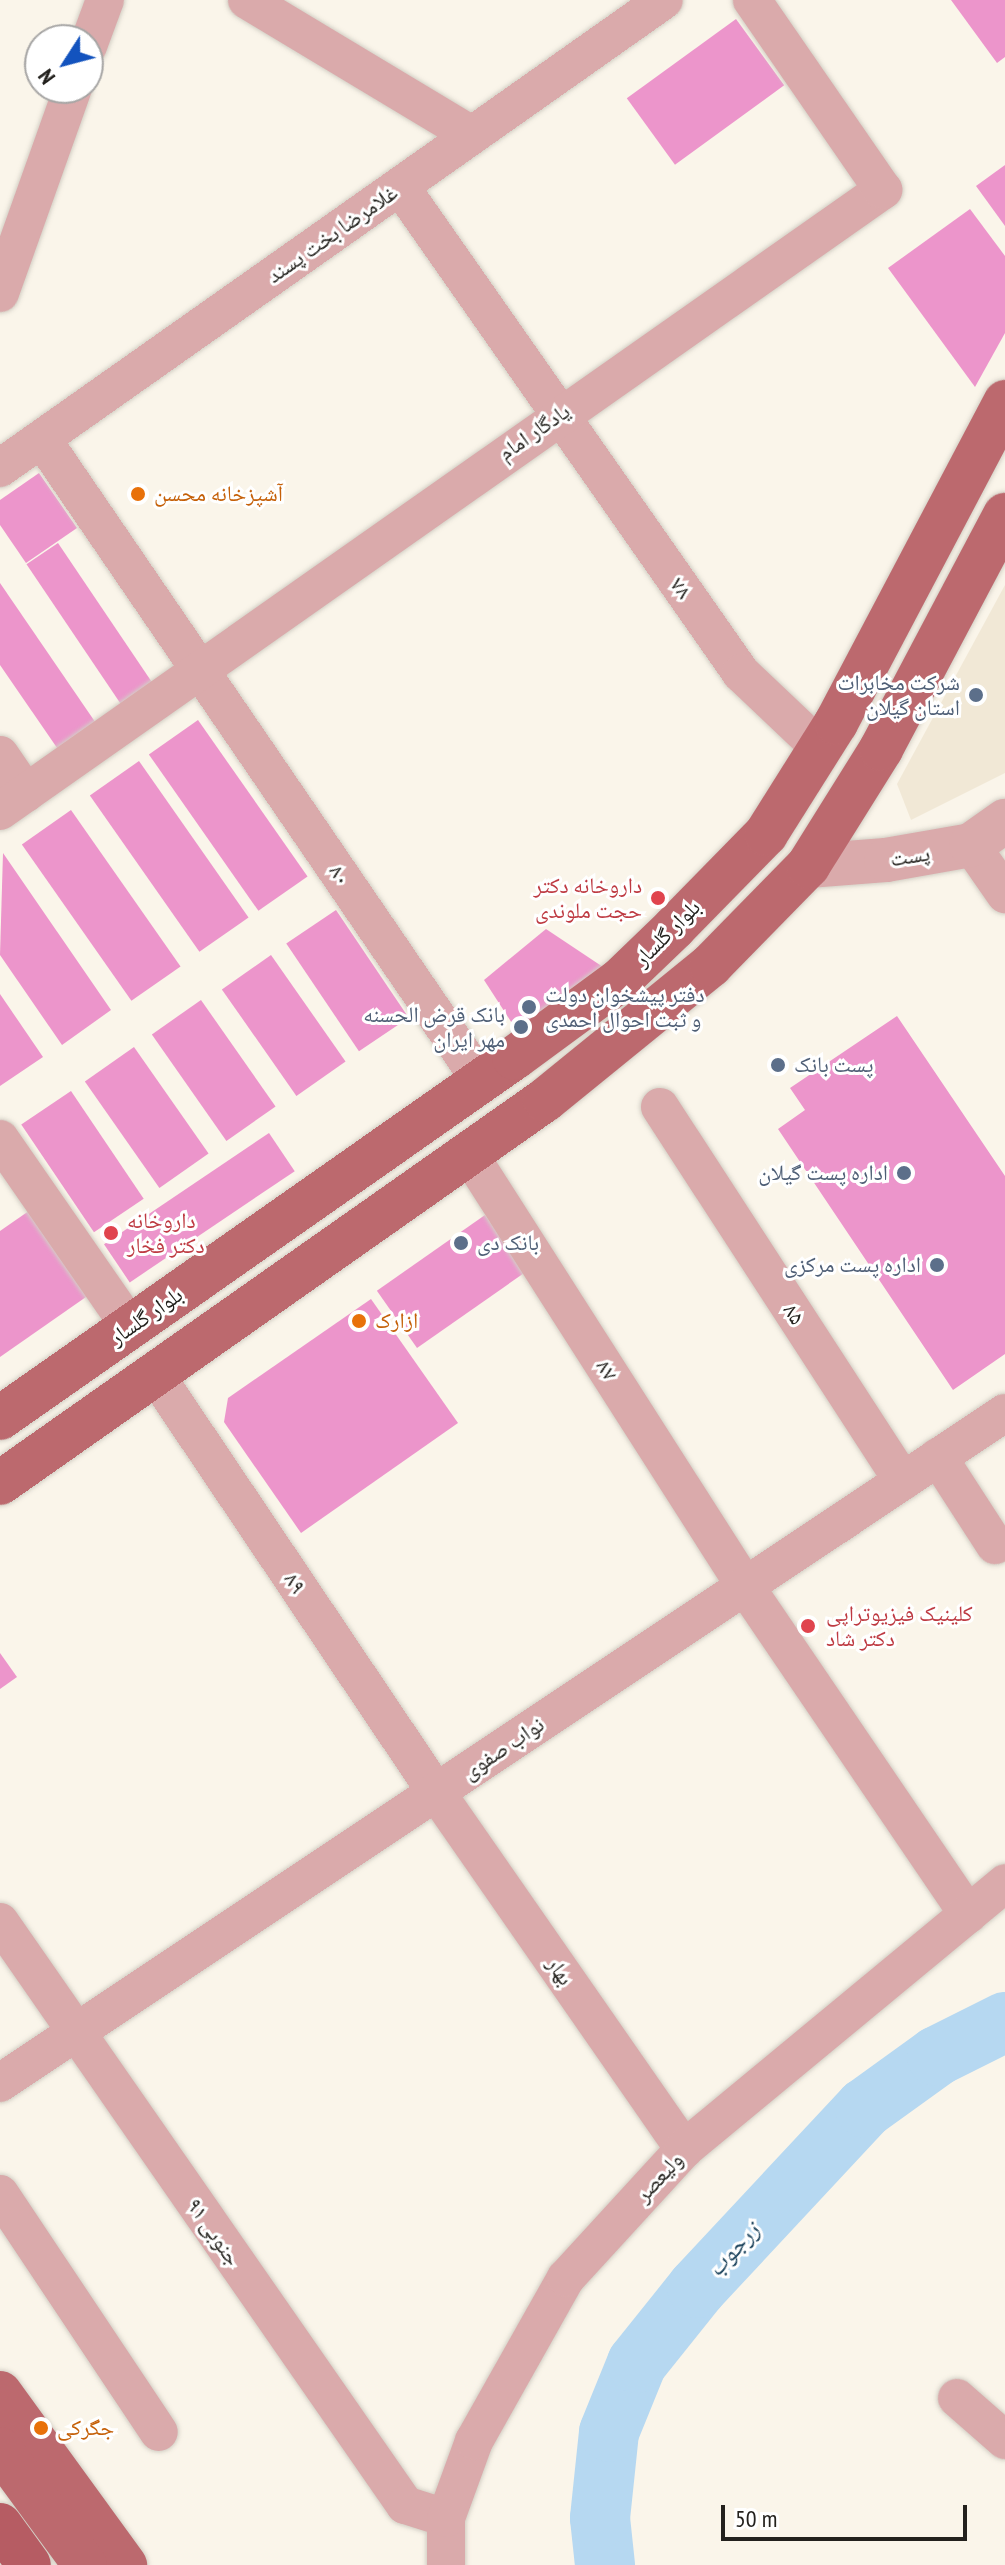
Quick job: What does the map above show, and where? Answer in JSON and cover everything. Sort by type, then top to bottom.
[{"type":"highway","points":[[0,2525],[29,2565]]},
{"type":"main road","name":"بلوار گلسار","points":[[0,1418],[481,1081],[631,970],[766,834],[820,748],[1005,402]]},
{"type":"main road","points":[[0,1483],[469,1154],[630,1035],[711,965],[808,866],[881,749],[1005,515]]},
{"type":"main road","points":[[0,2393],[125,2565]]},
{"type":"main road","points":[[0,2449],[85,2565]]},
{"type":"street","points":[[96,24],[105,0]]},
{"type":"street","points":[[247,0],[472,135]]},
{"type":"street","name":"غلامرضا بخت پسند","points":[[0,468],[664,0]]},
{"type":"street","name":"یادگار امام","points":[[13,802],[557,415],[883,190],[752,0]]},
{"type":"street","points":[[0,293],[67,104]]},
{"type":"street","name":"۷۸","points":[[400,186],[557,415],[741,673],[820,748]]},
{"type":"street","name":"۸۰","points":[[42,439],[481,1081]]},
{"type":"street","points":[[0,755],[13,802]]},
{"type":"street","points":[[988,833],[1005,894]]},
{"type":"street","name":"پست","points":[[808,866],[988,833]]},
{"type":"street","name":"۸۵","points":[[660,1107],[903,1481]]},
{"type":"street","points":[[0,1139],[130,1327]]},
{"type":"street","name":"۸۷","points":[[469,1154],[745,1586],[968,1914]]},
{"type":"street","name":"۸۹","points":[[155,1374],[436,1792]]},
{"type":"street","name":"نواب صفوی","points":[[0,2083],[1005,1413]]},
{"type":"street","points":[[938,1457],[995,1545]]},
{"type":"street","name":"بهار","points":[[436,1792],[684,2149]]},
{"type":"street","name":"ولیعصر","points":[[446,2565],[446,2518],[474,2441],[566,2278],[684,2149],[1005,1883]]},
{"type":"street","name":"۹۱ جنوبی","points":[[0,1922],[405,2505],[446,2518]]},
{"type":"street","points":[[0,2194],[159,2432]]},
{"type":"street","points":[[957,2398],[1005,2440]]},
{"type":"shaded area","name":"شرکت مخابرات استان گیلان","points":[[1005,585],[1005,773],[911,820],[897,784]]},
{"type":"building","points":[[951,0],[1005,0],[1005,57],[997,63]]},
{"type":"building","points":[[736,19],[784,85],[675,165],[627,98]]},
{"type":"building","points":[[1005,165],[1005,226],[976,186]]},
{"type":"building","points":[[970,209],[1005,256],[1005,333],[975,387],[888,268]]},
{"type":"building","points":[[39,473],[77,528],[26,563],[0,525],[0,500]]},
{"type":"building","points":[[58,543],[158,691],[126,712],[26,564]]},
{"type":"building","points":[[0,583],[102,732],[64,758],[0,665]]},
{"type":"building","points":[[198,720],[308,876],[258,911],[149,754]]},
{"type":"building","points":[[139,761],[249,917],[199,952],[90,795]]},
{"type":"building","points":[[71,810],[181,966],[131,1001],[22,844]]},
{"type":"building","points":[[3,853],[111,1010],[62,1045],[0,955]]},
{"type":"building","points":[[336,910],[409,1018],[359,1051],[286,944]]},
{"type":"building","name":"دفتر پیشخوان دولت و ثبت احوال احمدی","points":[[546,929],[606,969],[519,1034],[484,980]]},
{"type":"building","points":[[271,955],[346,1061],[296,1096],[222,989]]},
{"type":"building","points":[[0,994],[43,1057],[0,1086]]},
{"type":"building","points":[[201,1000],[276,1106],[226,1141],[152,1034]]},
{"type":"building","name":"اداره پست مرکزی","points":[[897,1016],[1005,1176],[1005,1354],[953,1390],[778,1129],[805,1110],[790,1088]]},
{"type":"building","points":[[134,1047],[209,1153],[159,1188],[85,1081]]},
{"type":"building","points":[[71,1091],[144,1199],[94,1232],[21,1125]]},
{"type":"building","points":[[269,1133],[295,1171],[130,1282],[104,1244]]},
{"type":"building","points":[[36,1206],[96,1290],[0,1357],[0,1231]]},
{"type":"building","points":[[485,1215],[525,1272],[417,1348],[377,1291]]},
{"type":"building","points":[[371,1299],[458,1423],[301,1533],[224,1422],[228,1398]]},
{"type":"building","points":[[0,1653],[17,1677],[0,1689]]},
{"type":"waterway","name":"زرجوب","points":[[605,2565],[600,2518],[609,2432],[637,2363],[697,2288],[865,2108],[937,2056],[1005,2022]]},
{"type":"place","name":"آشپزخانه محسن","points":[[138,494]]},
{"type":"place","name":"شرکت مخابرات استان گیلان","points":[[976,695]]},
{"type":"place","name":"داروخانه دکتر حجت ملوندی","points":[[658,898]]},
{"type":"place","name":"دفتر پیشخوان دولت و ثبت احوال احمدی","points":[[529,1007]]},
{"type":"place","name":"بانک قرض الحسنه مهر ایران","points":[[521,1027]]},
{"type":"place","name":"پست بانک","points":[[778,1065]]},
{"type":"place","name":"اداره پست گیلان","points":[[904,1173]]},
{"type":"place","name":"داروخانه دکتر فخار","points":[[111,1233]]},
{"type":"place","name":"بانک دی","points":[[461,1243]]},
{"type":"place","name":"اداره پست مرکزی","points":[[937,1265]]},
{"type":"place","name":"ازارک","points":[[359,1321]]},
{"type":"place","name":"کلینیک فیزیوتراپی دکتر شاد","points":[[808,1626]]},
{"type":"place","name":"جگرکی","points":[[41,2428]]}]
